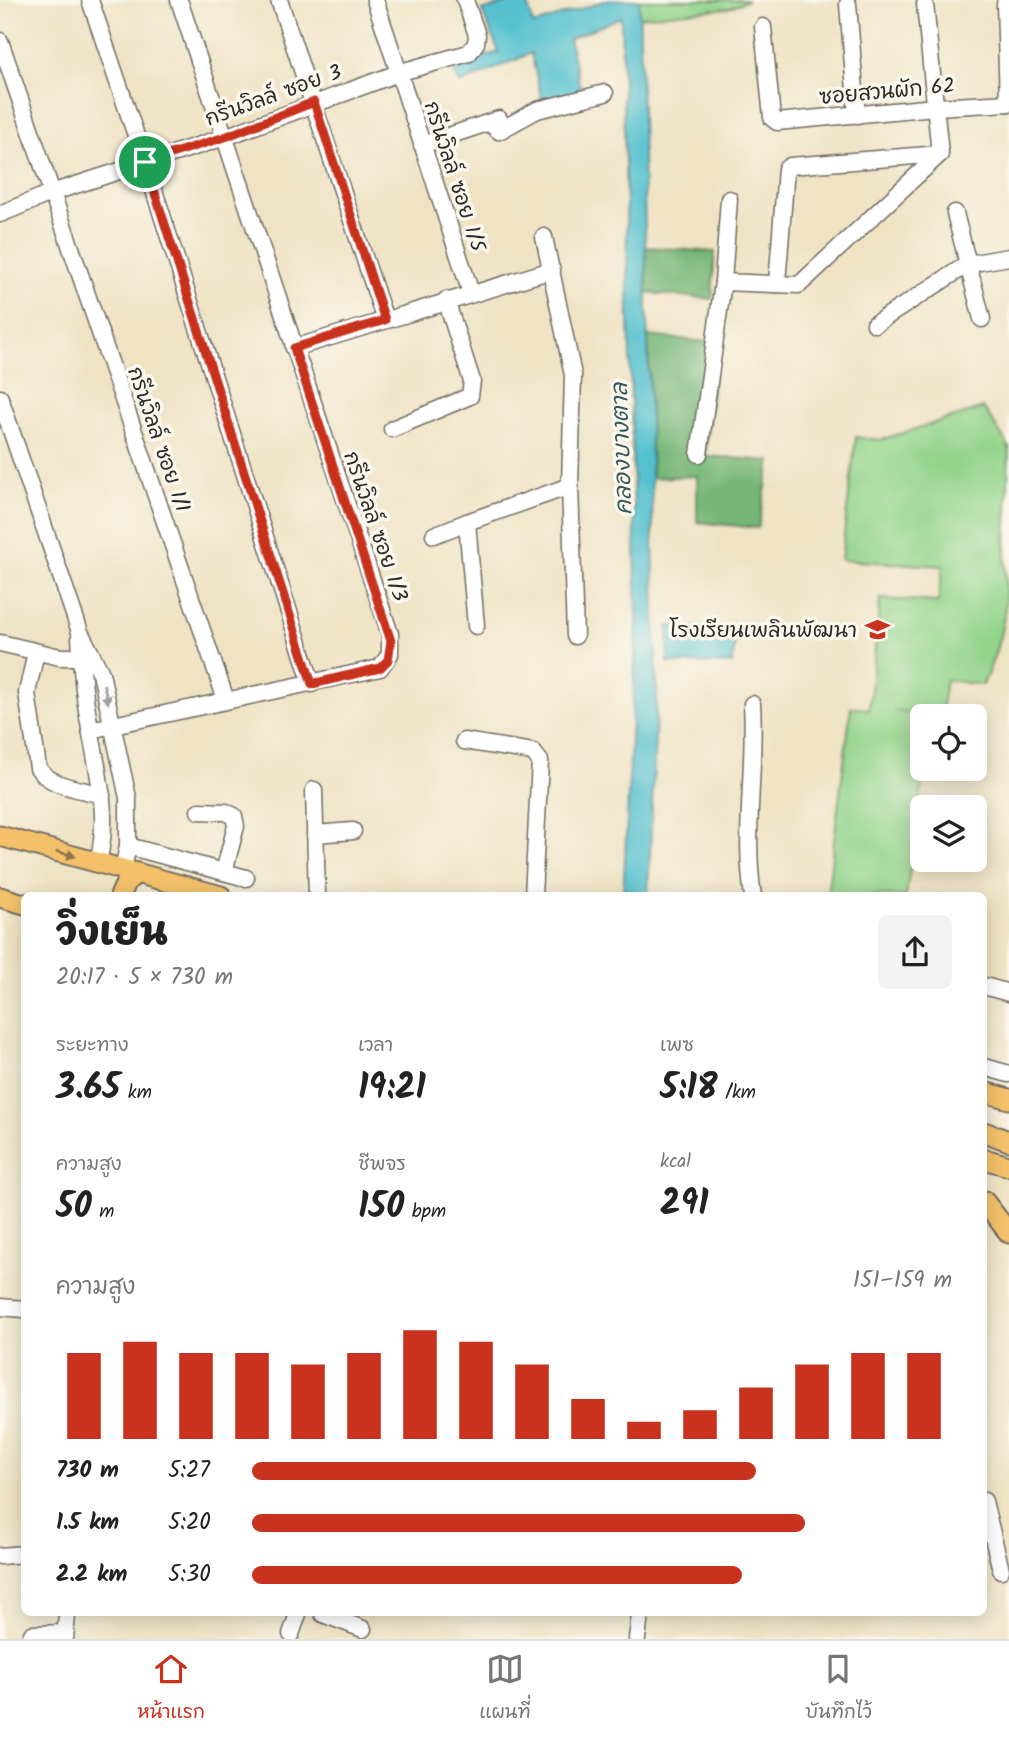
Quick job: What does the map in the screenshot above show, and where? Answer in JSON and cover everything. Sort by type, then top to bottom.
[{"type":"main road","points":[[0,836],[206,892]]},
{"type":"main road","points":[[122,892],[130,871]]},
{"type":"main road","points":[[0,897],[21,903]]},
{"type":"main road","points":[[987,1093],[1009,1099]]},
{"type":"main road","points":[[987,1133],[1009,1141]]},
{"type":"main road","points":[[987,1160],[1009,1166]]},
{"type":"main road","points":[[987,1204],[1009,1233]]},
{"type":"street","points":[[90,0],[145,162],[312,684]]},
{"type":"street","name":"กรีนวิลล์ ซอย 1/3","points":[[90,730],[380,668],[388,660],[391,641],[179,0]]},
{"type":"street","points":[[279,0],[385,320]]},
{"type":"street","name":"กรีนวิลล์ ซอย 1/5","points":[[375,0],[401,72],[471,293]]},
{"type":"street","name":"กรีนวิลล์ ซอย 3","points":[[0,214],[51,193],[225,137],[401,72],[468,53],[476,43],[477,35],[465,0]]},
{"type":"street","points":[[1005,3],[1008,103]]},
{"type":"street","points":[[848,4],[857,116]]},
{"type":"street","points":[[925,4],[940,154]]},
{"type":"street","name":"ซอยสวนผัก 62","points":[[763,27],[772,118],[777,122],[1008,103]]},
{"type":"street","name":"กรีนวิลล์ ซอย 1/1","points":[[0,41],[226,700]]},
{"type":"street","points":[[491,124],[499,131],[537,110],[605,93]]},
{"type":"street","points":[[422,145],[491,124],[513,111]]},
{"type":"street","points":[[776,284],[786,169],[940,154]]},
{"type":"street","points":[[723,282],[799,285],[940,154]]},
{"type":"street","points":[[699,454],[723,282],[729,199]]},
{"type":"street","points":[[955,213],[982,319]]},
{"type":"street","points":[[544,237],[573,375],[570,486],[575,636]]},
{"type":"street","points":[[875,324],[968,264],[1009,257]]},
{"type":"street","points":[[294,348],[552,270]]},
{"type":"street","points":[[391,429],[470,396],[472,381],[446,300]]},
{"type":"street","points":[[0,398],[80,632],[101,673],[128,798],[130,871]]},
{"type":"street","points":[[434,535],[570,486]]},
{"type":"street","points":[[467,522],[476,626]]},
{"type":"street","points":[[80,632],[80,657],[102,794],[103,841],[97,862]]},
{"type":"street","points":[[0,643],[36,652],[80,657]]},
{"type":"street","points":[[36,652],[27,694],[38,768],[43,777],[55,782],[102,794]]},
{"type":"street","points":[[751,704],[754,733],[749,869],[752,892]]},
{"type":"street","points":[[464,741],[533,752],[540,761],[533,892]]},
{"type":"street","points":[[314,790],[317,892]]},
{"type":"street","points":[[199,811],[226,812],[234,816],[236,825],[224,872]]},
{"type":"street","points":[[315,834],[353,831]]},
{"type":"street","points":[[128,846],[246,878]]},
{"type":"street","points":[[987,987],[1009,993]]},
{"type":"street","points":[[987,1068],[1009,1074]]},
{"type":"street","points":[[0,1307],[21,1309]]},
{"type":"street","points":[[987,1511],[1005,1571]]},
{"type":"street","points":[[0,1556],[21,1554]]},
{"type":"street","points":[[987,1566],[1005,1571]]},
{"type":"street","points":[[30,1639],[32,1634],[65,1636],[67,1616]]},
{"type":"street","points":[[291,1634],[297,1616]]},
{"type":"street","points":[[328,1616],[363,1629]]},
{"type":"street","points":[[637,1639],[640,1616]]},
{"type":"green space","points":[[639,0],[748,0],[729,8],[639,17]]},
{"type":"green space","points":[[646,247],[715,252],[712,299],[647,293]]},
{"type":"green space","points":[[648,336],[717,343],[705,456],[771,461],[758,528],[697,522],[697,476],[652,478]]},
{"type":"green space","points":[[984,408],[1009,447],[1006,598],[1002,628],[983,685],[946,680],[942,704],[910,704],[910,712],[894,711],[910,713],[910,781],[923,781],[921,795],[910,795],[910,869],[907,892],[828,892],[851,707],[869,709],[880,599],[938,602],[943,566],[841,560],[856,437],[880,440]]},
{"type":"water","points":[[517,0],[527,0],[533,25],[607,0],[639,0],[657,691],[648,892],[623,892],[637,621],[621,17],[569,39],[581,92],[542,100],[531,53],[460,84],[452,66],[499,52],[482,11]]},
{"type":"water","points":[[668,626],[737,628],[732,664],[668,663]]},
{"type":"place","name":"โรงเรียนเพลินพัฒนา","points":[[877,630]]},
{"type":"route","points":[[314,102],[385,320],[294,348],[390,635],[390,654],[380,668],[312,684],[145,162],[225,137],[314,102]]},
{"type":"water label","name":"คลองบางตาล","points":[[621,449]]}]
